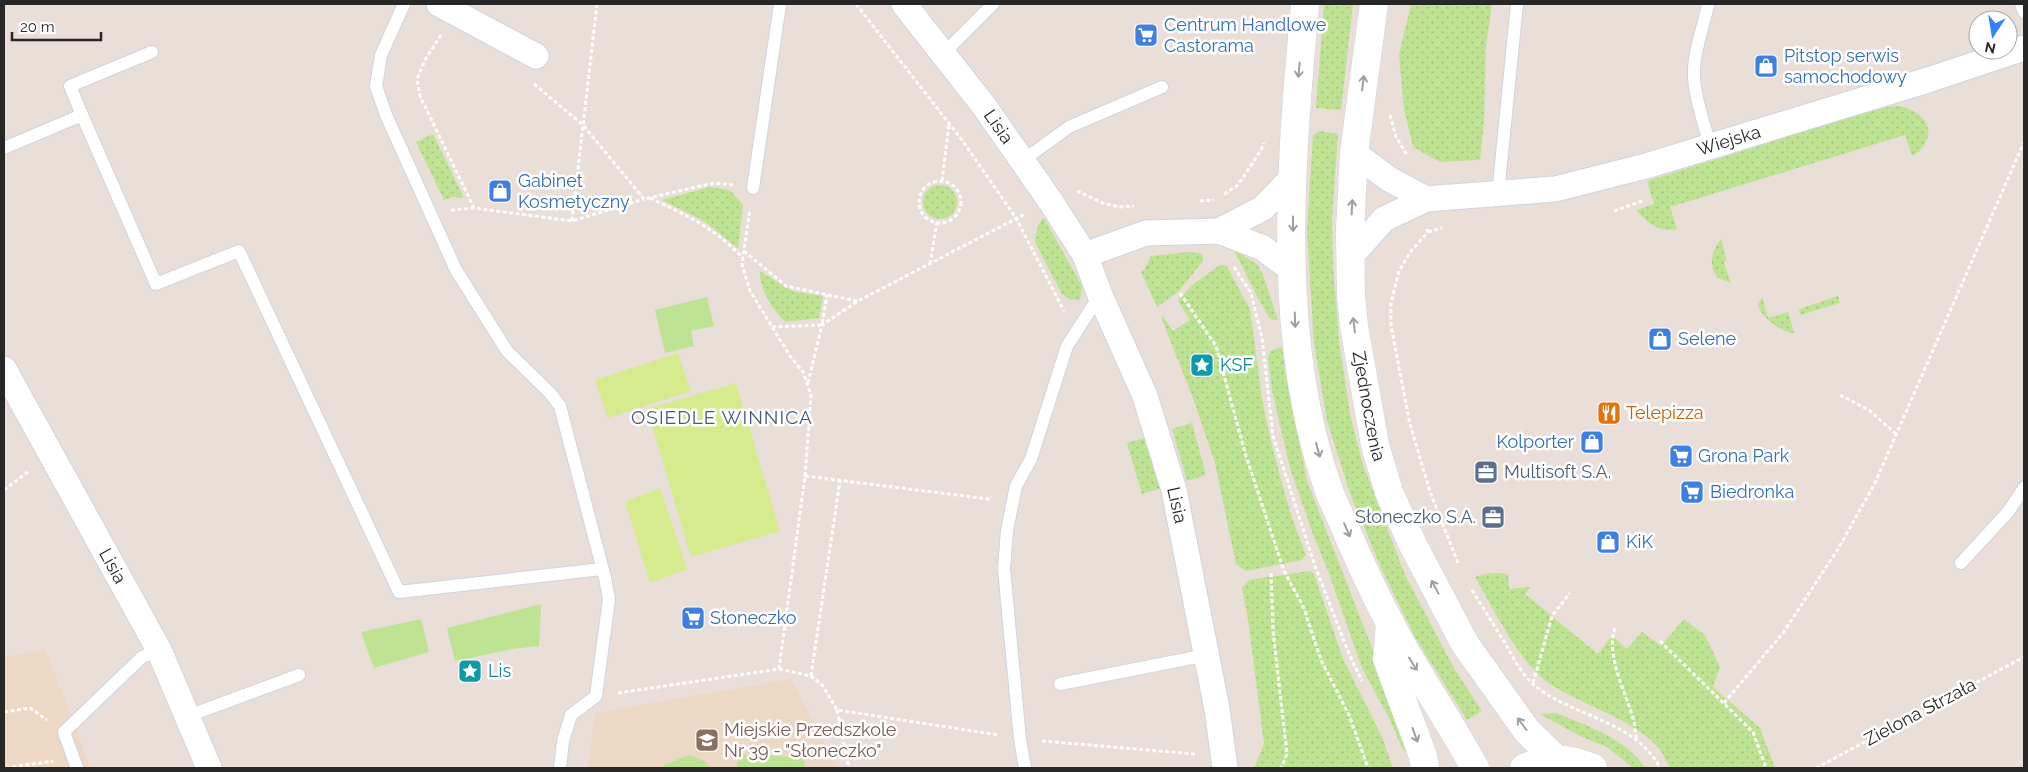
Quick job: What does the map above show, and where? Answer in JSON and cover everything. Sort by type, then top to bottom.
[{"type":"main road","points":[[1305,4],[1294,124],[1293,271],[1295,334],[1308,415],[1327,486],[1367,577],[1406,653],[1457,735],[1475,768]]},
{"type":"main road","name":"Zjednoczenia","points":[[1374,4],[1354,154],[1350,256],[1354,326],[1365,398],[1375,445],[1389,492],[1413,545],[1466,644],[1527,731],[1556,759]]},
{"type":"main road","points":[[1390,621],[1387,658],[1423,756],[1425,768]]},
{"type":"main road","points":[[1524,768],[1538,762],[1556,759],[1575,761],[1593,768]]},
{"type":"street","name":"Lisia","points":[[904,4],[984,106],[1084,255],[1100,296],[1145,396],[1174,490],[1207,655],[1224,762]]},
{"type":"street","points":[[447,8],[536,56]]},
{"type":"street","name":"Wiejska","points":[[1350,256],[1384,220],[1426,199],[1555,188],[1646,166],[1928,80],[2024,48]]},
{"type":"street","points":[[1354,154],[1389,179],[1426,199]]},
{"type":"street","points":[[1084,255],[1146,233],[1263,208],[1293,177]]},
{"type":"street","points":[[1217,219],[1263,248],[1293,271]]},
{"type":"street","name":"Lisia","points":[[4,369],[158,650],[209,768]]},
{"type":"lane","points":[[404,4],[381,56],[376,86],[386,115],[456,270],[507,351],[550,393],[560,406],[609,599],[596,696],[571,715],[563,741],[560,768]]},
{"type":"lane","points":[[753,188],[780,4]]},
{"type":"lane","points":[[944,53],[993,4]]},
{"type":"lane","points":[[1498,194],[1517,4]]},
{"type":"lane","points":[[1708,4],[1694,70],[1697,92],[1710,146]]},
{"type":"lane","points":[[2021,4],[2024,12]]},
{"type":"lane","points":[[152,52],[70,86],[156,284],[239,251],[399,592],[602,569]]},
{"type":"lane","points":[[1022,161],[1069,127],[1162,87]]},
{"type":"lane","points":[[4,148],[82,114]]},
{"type":"lane","points":[[1025,768],[1020,738],[1004,569],[1007,530],[1016,486],[1031,459],[1067,346],[1100,296]]},
{"type":"lane","points":[[1961,563],[2008,512],[2024,488]]},
{"type":"lane","points":[[75,763],[64,732],[142,657],[158,650]]},
{"type":"lane","points":[[1060,684],[1207,655]]},
{"type":"lane","points":[[188,716],[299,675]]},
{"type":"path","points":[[572,221],[597,4]]},
{"type":"path","points":[[856,4],[950,124],[1016,218],[1064,312]]},
{"type":"path","points":[[447,8],[417,79],[420,96],[474,208]]},
{"type":"path","points":[[532,82],[583,125],[644,199]]},
{"type":"path","points":[[1389,109],[1393,128],[1400,146],[1411,160]]},
{"type":"path","points":[[942,181],[950,124]]},
{"type":"path","points":[[1196,202],[1215,200],[1238,186],[1262,150],[1266,136]]},
{"type":"path","points":[[1724,703],[1782,633],[1838,549],[1876,483],[2024,142]]},
{"type":"path","points":[[942,181],[958,191],[961,204],[955,216],[944,222],[937,222],[925,217],[921,212],[919,199],[921,193],[929,184],[942,181]]},
{"type":"path","points":[[431,212],[474,208],[572,221],[644,199],[714,183],[753,188],[742,264],[750,291],[803,372],[811,395],[804,476],[779,669]]},
{"type":"path","points":[[1070,190],[1081,191],[1103,203],[1119,207],[1138,206]]},
{"type":"path","points":[[650,198],[707,226],[743,259]]},
{"type":"path","points":[[1215,200],[1217,219]]},
{"type":"path","points":[[1614,211],[1642,200]]},
{"type":"path","points":[[772,327],[822,325],[858,301],[1030,212]]},
{"type":"path","points":[[930,264],[937,222]]},
{"type":"path","points":[[1427,225],[1428,232],[1411,251],[1399,271],[1391,303],[1391,326],[1410,424],[1430,492],[1460,568]]},
{"type":"path","points":[[744,251],[786,286],[858,301]]},
{"type":"path","points":[[1231,262],[1251,293],[1262,338],[1273,436],[1315,566],[1348,654],[1365,687]]},
{"type":"path","points":[[1180,293],[1216,346],[1246,456],[1284,571],[1303,606],[1321,660],[1349,715],[1368,768]]},
{"type":"path","points":[[808,385],[827,295]]},
{"type":"path","points":[[1840,396],[1869,410],[1897,435]]},
{"type":"path","points":[[4,490],[30,470]]},
{"type":"path","points":[[804,476],[989,499],[1016,486]]},
{"type":"path","points":[[812,676],[840,480]]},
{"type":"path","points":[[1270,573],[1287,754],[1281,768]]},
{"type":"path","points":[[1468,584],[1518,664],[1533,684],[1548,695],[1616,727],[1645,747],[1660,768]]},
{"type":"path","points":[[1533,684],[1552,616],[1570,593]]},
{"type":"path","points":[[1615,628],[1612,636],[1615,662],[1633,720],[1637,742]]},
{"type":"path","points":[[1660,641],[1753,732],[1766,768]]},
{"type":"path","name":"Zielona Strzała","points":[[1816,768],[2024,657]]},
{"type":"path","points":[[596,696],[779,669],[812,676],[823,686],[837,710],[849,768]]},
{"type":"path","points":[[4,712],[30,708],[64,732]]},
{"type":"path","points":[[837,710],[1020,738],[1224,762]]},
{"type":"path","points":[[6,768],[75,763]]},
{"type":"shaded area","points":[[45,650],[90,768],[4,768],[4,657]]},
{"type":"shaded area","name":"Miejskie Przedszkole Nr 39 - \"Słoneczko\"","points":[[791,679],[838,768],[588,768],[595,713]]},
{"type":"green space","points":[[1324,4],[1353,4],[1341,110],[1316,108]]},
{"type":"green space","points":[[1411,4],[1492,4],[1486,46],[1484,122],[1480,160],[1440,162],[1413,147],[1404,109],[1399,55]]},
{"type":"green space","points":[[1900,106],[1914,111],[1927,125],[1927,138],[1924,145],[1919,152],[1912,156],[1905,135],[1670,207],[1677,229],[1664,230],[1654,226],[1636,210],[1654,204],[1647,181],[1854,116],[1888,107]]},
{"type":"green space","points":[[1319,131],[1338,134],[1332,218],[1333,265],[1339,341],[1350,414],[1362,462],[1405,575],[1455,670],[1482,711],[1467,720],[1415,637],[1382,570],[1351,496],[1327,421],[1314,343],[1307,231],[1313,136]]},
{"type":"green space","points":[[433,134],[464,198],[452,197],[444,200],[416,142]]},
{"type":"green space","points":[[940,185],[947,186],[952,190],[956,195],[956,209],[952,214],[947,218],[940,219],[933,218],[928,214],[924,209],[923,202],[924,195],[928,190],[933,186]]},
{"type":"green space","points":[[710,187],[730,190],[743,205],[738,248],[704,221],[662,200]]},
{"type":"green space","points":[[1044,218],[1082,286],[1080,300],[1071,300],[1062,294],[1035,242],[1038,225]]},
{"type":"green space","points":[[1721,239],[1727,261],[1724,262],[1731,283],[1718,278],[1713,268],[1713,253]]},
{"type":"green space","points":[[1234,250],[1258,265],[1278,320],[1273,320],[1269,317]]},
{"type":"green space","points":[[1188,252],[1201,253],[1203,261],[1178,292],[1157,307],[1141,272],[1151,256]]},
{"type":"green space","points":[[1220,265],[1226,265],[1250,309],[1262,399],[1272,447],[1292,518],[1306,555],[1302,560],[1246,571],[1236,564],[1215,463],[1194,401],[1161,317],[1162,315],[1173,331],[1190,320],[1178,301],[1179,299],[1192,285]]},
{"type":"green space","points":[[760,271],[792,291],[823,296],[819,318],[785,322],[764,292]]},
{"type":"green space","points":[[1838,296],[1840,303],[1800,315],[1799,309]]},
{"type":"green space","points":[[707,297],[714,326],[691,331],[694,346],[665,353],[655,310]]},
{"type":"green space","points":[[1762,297],[1768,318],[1788,312],[1794,333],[1784,331],[1767,319],[1758,305]]},
{"type":"green space","points":[[1282,347],[1286,377],[1307,481],[1413,753],[1406,752],[1402,748],[1390,720],[1362,668],[1290,468],[1272,390],[1268,359],[1270,351]]},
{"type":"green space","points":[[678,353],[691,391],[608,418],[595,380]]},
{"type":"green space","points":[[736,383],[780,531],[691,557],[647,409]]},
{"type":"green space","points":[[1192,423],[1206,475],[1187,481],[1172,429]]},
{"type":"green space","points":[[1147,437],[1162,488],[1142,494],[1127,443]]},
{"type":"green space","points":[[660,488],[687,569],[650,583],[625,502]]},
{"type":"green space","points":[[1310,571],[1314,574],[1343,659],[1382,737],[1393,768],[1254,768],[1264,744],[1248,619],[1242,588],[1249,580]]},
{"type":"green space","points":[[1489,573],[1508,574],[1509,589],[1531,587],[1525,594],[1598,654],[1612,636],[1627,649],[1642,632],[1661,646],[1684,619],[1705,635],[1720,667],[1713,687],[1760,728],[1775,768],[1670,768],[1661,751],[1638,730],[1563,692],[1539,675],[1508,635],[1475,577]]},
{"type":"green space","points":[[541,604],[539,646],[512,649],[455,661],[447,628]]},
{"type":"green space","points":[[421,619],[429,652],[374,668],[361,632]]},
{"type":"green space","points":[[1556,713],[1593,728],[1617,741],[1637,758],[1645,768],[1633,768],[1607,747],[1582,737],[1540,714]]},
{"type":"green space","points":[[688,755],[705,761],[710,768],[662,768],[666,764]]},
{"type":"green space","points":[[738,755],[805,757],[804,768],[737,768]]},
{"type":"place","name":"Centrum Handlowe Castorama","points":[[1146,35]]},
{"type":"place","name":"Pitstop serwis samochodowy","points":[[1766,66]]},
{"type":"place","name":"Gabinet Kosmetyczny","points":[[500,191]]},
{"type":"place","name":"Selene","points":[[1660,339]]},
{"type":"place","name":"KSF","points":[[1202,365]]},
{"type":"place","name":"Telepizza","points":[[1609,413]]},
{"type":"place","name":"Kolporter","points":[[1592,442]]},
{"type":"place","name":"Grona Park","points":[[1681,456]]},
{"type":"place","name":"Multisoft S.A.","points":[[1486,472]]},
{"type":"place","name":"Biedronka","points":[[1692,492]]},
{"type":"place","name":"Słoneczko S.A.","points":[[1493,517]]},
{"type":"place","name":"KiK","points":[[1608,542]]},
{"type":"place","name":"Słoneczko","points":[[693,618]]},
{"type":"place","name":"Lis","points":[[470,671]]},
{"type":"place","name":"Miejskie Przedszkole Nr 39 - \"Słoneczko\"","points":[[707,740]]},
{"type":"district","name":"OSIEDLE WINNICA","points":[[722,417]]}]
